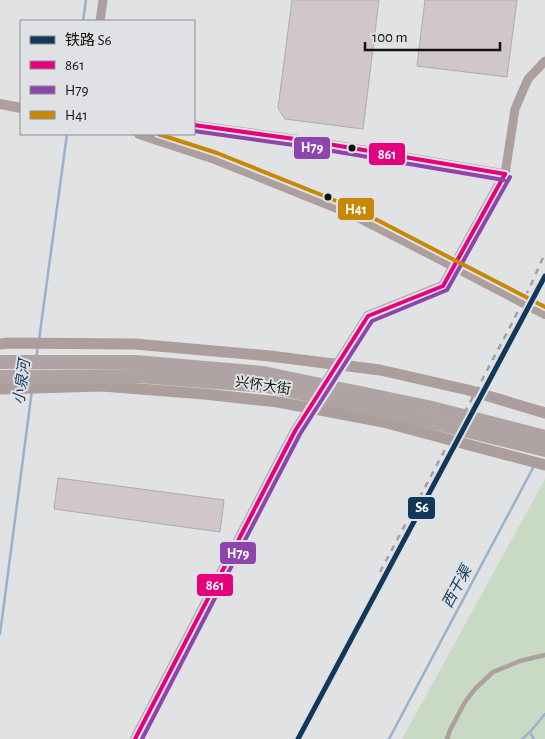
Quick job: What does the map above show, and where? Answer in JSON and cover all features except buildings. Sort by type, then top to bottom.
[{"type":"highway","points":[[0,362],[135,362],[263,373],[428,407],[545,437]]},
{"type":"highway","points":[[0,377],[139,376],[267,386],[411,417],[545,450]]},
{"type":"main road","name":"兴怀大街","points":[[0,344],[135,344],[270,356],[380,370],[468,390],[545,414]]},
{"type":"main road","name":"兴怀大街","points":[[0,389],[102,386],[278,402],[383,422],[545,465]]},
{"type":"street","points":[[100,20],[103,0]]},
{"type":"street","points":[[135,739],[296,431],[368,316],[443,286],[505,174],[516,109],[528,79],[545,61]]},
{"type":"street","points":[[0,104],[20,108]]},
{"type":"street","points":[[195,125],[316,142],[505,174]]},
{"type":"street","points":[[142,135],[215,159],[352,214],[545,314]]},
{"type":"lane","points":[[447,739],[465,702],[475,689],[493,672],[520,661],[545,655]]},
{"type":"green space","points":[[545,479],[545,739],[402,739]]},
{"type":"waterway","name":"小泉河","points":[[83,20],[86,0]]},
{"type":"waterway","name":"小泉河","points":[[39,340],[67,135]]},
{"type":"waterway","name":"小泉河","points":[[36,358],[38,346]]},
{"type":"waterway","name":"小泉河","points":[[0,634],[32,390]]},
{"type":"waterway","name":"西干渠","points":[[389,739],[534,466]]},
{"type":"waterway","points":[[530,732],[545,714]]},
{"type":"waterway","points":[[522,739],[530,732],[534,739]]},
{"type":"railway","points":[[380,572],[509,329],[545,253]]},
{"type":"rail line","name":"S6","points":[[298,739],[545,276]]},
{"type":"transit line","name":"861","points":[[195,125],[316,142],[505,174]]},
{"type":"transit line","name":"H79","points":[[195,131],[315,148],[504,180]]},
{"type":"transit line","name":"H41","points":[[161,135],[217,153],[354,208],[545,307]]},
{"type":"transit line","name":"861","points":[[135,739],[295,431],[368,316],[443,286],[505,174]]},
{"type":"transit line","name":"H79","points":[[142,739],[300,434],[372,321],[447,290],[510,177]]}]
